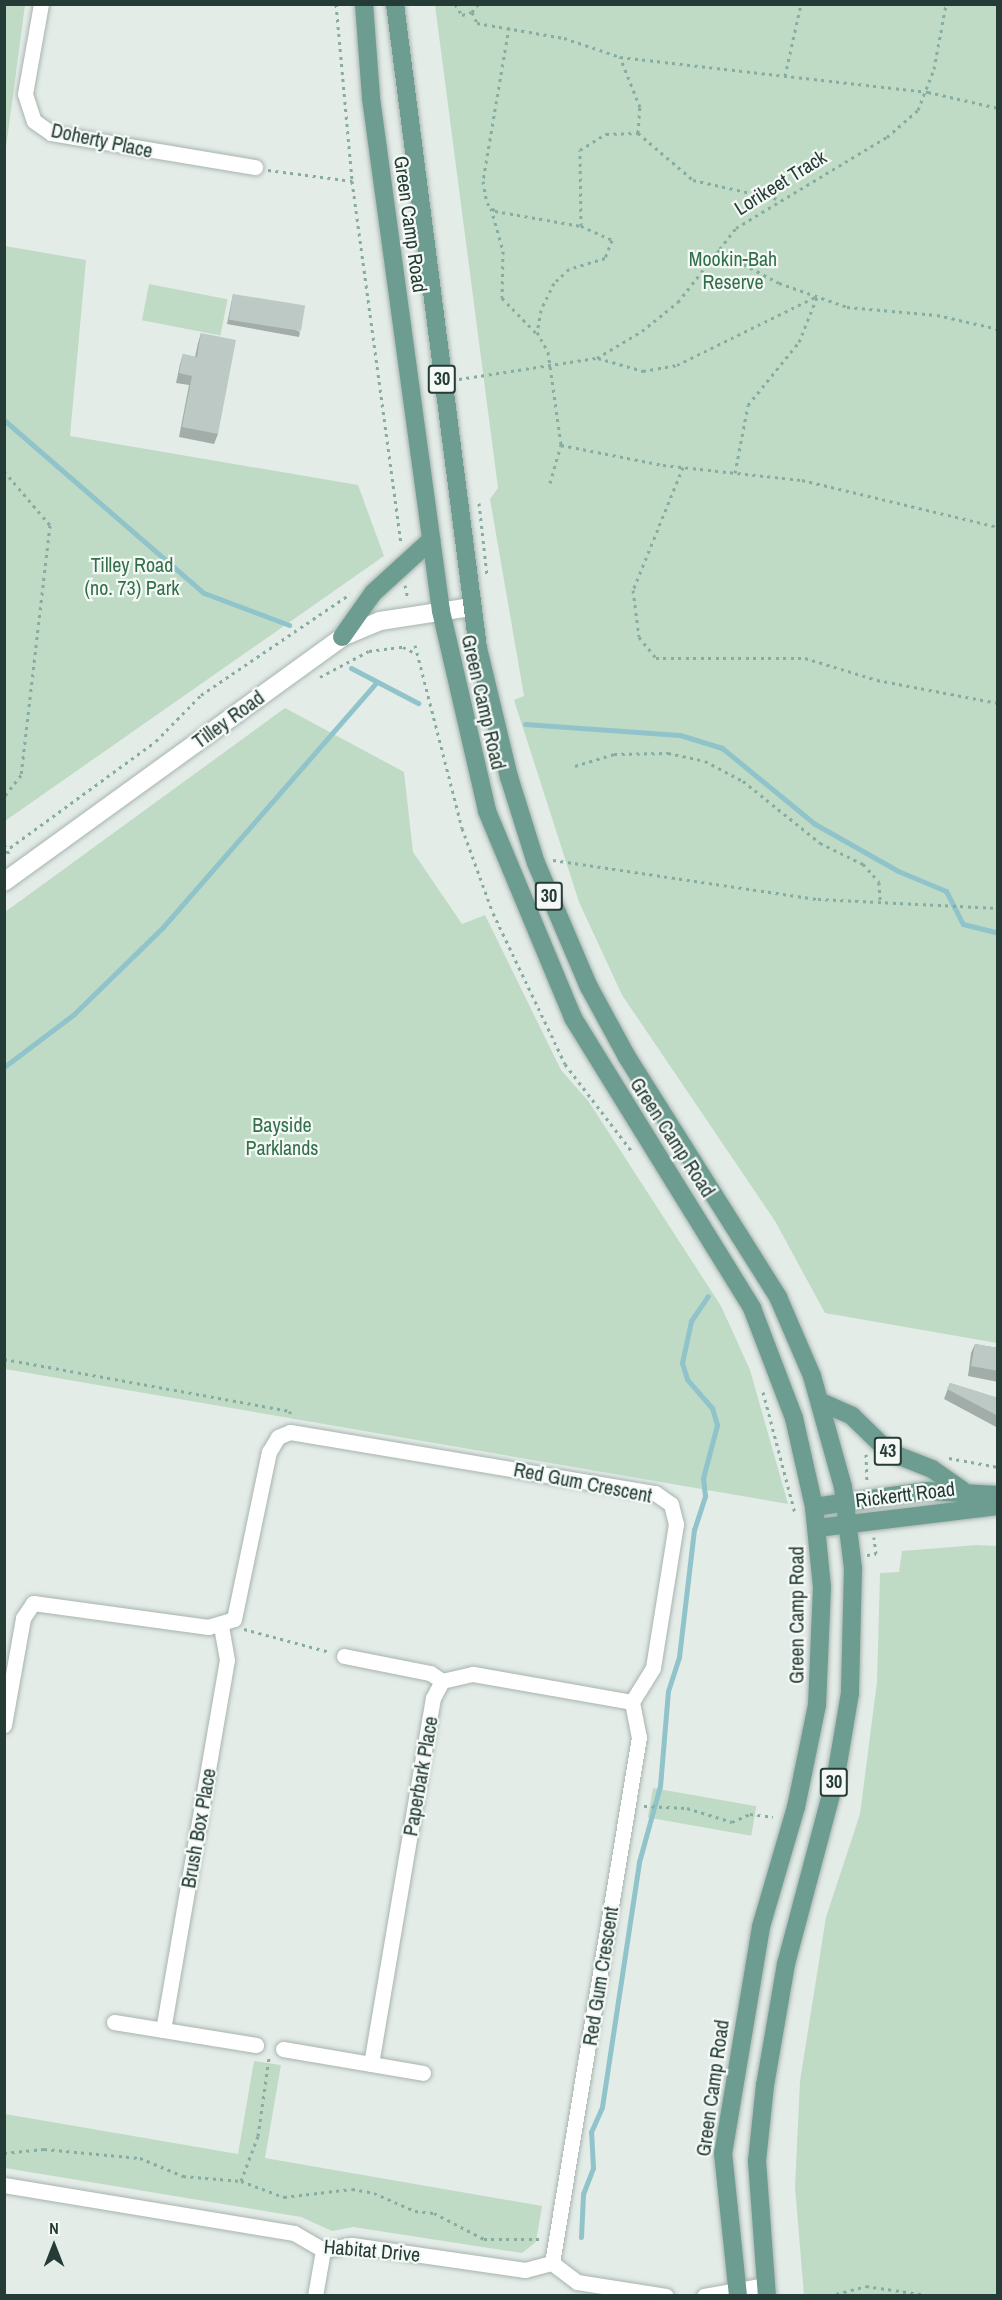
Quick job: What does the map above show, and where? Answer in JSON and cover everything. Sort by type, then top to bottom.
[{"type":"main road","name":"Green Camp Road","points":[[364,4],[371,98],[441,611],[487,811],[539,947],[602,1068],[752,1308],[794,1418],[814,1507],[822,1610],[817,1706],[796,1807],[761,1927],[726,2125],[723,2184],[738,2293]]},
{"type":"main road","name":"Green Camp Road","points":[[395,4],[472,607],[492,713],[536,863],[561,926],[627,1057],[778,1297],[821,1402],[845,1502],[854,1617],[850,1693],[836,1776],[786,1964],[760,2131],[758,2197],[767,2290]]},
{"type":"main road","points":[[342,637],[374,593],[431,540]]},
{"type":"main road","name":"Tilley Road","points":[[4,882],[342,637],[380,621],[472,607]]},
{"type":"main road","name":"43","points":[[821,1402],[852,1416],[874,1442],[932,1469],[962,1490]]},
{"type":"main road","name":"Rickertt Road","points":[[814,1507],[962,1490],[998,1495]]},
{"type":"main road","name":"Rickertt Road","points":[[817,1528],[998,1506]]},
{"type":"street","name":"Doherty Place","points":[[41,4],[25,94],[34,121],[51,133],[255,167]]},
{"type":"street","points":[[4,1725],[23,1618],[33,1603],[221,1627],[240,1609],[269,1452],[278,1437],[290,1432]]},
{"type":"street","name":"Red Gum Crescent","points":[[290,1432],[655,1492],[670,1504],[676,1524],[653,1668],[632,1702],[639,1737],[552,2263]]},
{"type":"street","name":"Brush Box Place","points":[[163,2030],[227,1660],[221,1627]]},
{"type":"street","points":[[344,1656],[430,1673],[442,1681],[473,1674],[632,1702]]},
{"type":"street","name":"Paperbark Place","points":[[371,2064],[433,1698],[442,1681]]},
{"type":"street","points":[[114,2022],[423,2073]]},
{"type":"street","name":"Habitat Drive","points":[[4,2185],[294,2233],[323,2250],[352,2245],[525,2270],[552,2263]]},
{"type":"street","points":[[315,2295],[323,2250]]},
{"type":"street","points":[[552,2263],[577,2282],[666,2295]]},
{"type":"street","points":[[704,2295],[767,2290]]},
{"type":"path","points":[[336,4],[352,181],[402,537],[397,556]]},
{"type":"path","points":[[455,4],[462,15],[472,12],[478,4]]},
{"type":"path","points":[[785,76],[801,4]]},
{"type":"path","name":"Lorikeet Track","points":[[443,382],[597,358],[678,302],[736,228],[778,199],[887,137],[918,110],[928,92],[946,4]]},
{"type":"path","points":[[472,12],[477,23],[509,27],[620,57],[928,92],[998,108]]},
{"type":"path","points":[[509,27],[483,181],[503,251],[502,298],[539,336]]},
{"type":"path","points":[[620,57],[640,107],[638,133]]},
{"type":"path","points":[[581,226],[580,150],[606,134],[638,133],[693,180],[723,190],[764,192],[778,199]]},
{"type":"path","points":[[255,167],[352,181]]},
{"type":"path","points":[[490,206],[607,234],[611,250],[594,264],[569,269],[554,283],[541,310],[539,336],[550,367],[561,445],[550,483]]},
{"type":"path","points":[[717,250],[817,297],[847,307],[937,315],[998,329]]},
{"type":"path","points":[[597,358],[643,371],[677,365],[817,297]]},
{"type":"path","points":[[735,473],[748,405],[799,342],[817,297]]},
{"type":"path","points":[[561,445],[682,467],[802,480],[998,527]]},
{"type":"path","points":[[682,467],[633,590],[639,637],[656,658],[805,658],[877,680],[998,703]]},
{"type":"path","points":[[4,471],[50,525],[21,775],[4,797]]},
{"type":"path","points":[[402,581],[409,600]]},
{"type":"path","points":[[406,587],[413,586]]},
{"type":"path","points":[[4,852],[156,741],[201,695],[360,587]]},
{"type":"path","points":[[315,680],[369,651],[403,647],[417,654]]},
{"type":"path","points":[[574,766],[614,754],[669,753],[705,760],[743,781],[820,843],[863,864],[879,882],[880,903]]},
{"type":"path","points":[[536,863],[559,859],[818,899],[941,907],[998,908]]},
{"type":"path","points":[[4,1359],[290,1411],[290,1432]]},
{"type":"path","points":[[868,1490],[864,1461],[874,1442]]},
{"type":"path","points":[[221,1627],[314,1644],[344,1656]]},
{"type":"path","points":[[645,1806],[687,1808],[732,1822],[750,1814],[773,1817]]},
{"type":"path","points":[[241,2181],[258,2136],[270,2047]]},
{"type":"path","points":[[4,2153],[24,2149],[117,2155],[183,2176],[241,2181],[284,2197],[352,2190],[374,2193],[415,2211],[434,2213],[484,2239],[556,2239]]},
{"type":"path","points":[[829,2295],[866,2286],[933,2295]]},
{"type":"green space","points":[[4,5],[25,5],[5,155]]},
{"type":"green space","name":"Mookin-Bah Reserve","points":[[435,5],[997,5],[997,1343],[825,1313],[775,1221],[622,995],[579,902],[514,700],[524,696],[490,499],[498,488]]},
{"type":"green space","name":"Tilley Road (no. 73) Park","points":[[5,246],[86,260],[70,436],[358,485],[384,556],[5,821]]},
{"type":"green space","points":[[149,284],[228,299],[220,336],[142,320]]},
{"type":"green space","name":"Bayside Parklands","points":[[285,708],[404,772],[413,852],[462,924],[485,915],[561,1070],[589,1102],[721,1306],[750,1370],[788,1504],[5,1369],[5,912]]},
{"type":"green space","points":[[977,1545],[998,1546],[997,2295],[804,2295],[795,2187],[800,2081],[826,1917],[860,1814],[877,1682],[880,1573],[899,1572],[902,1551]]},
{"type":"green space","points":[[653,1788],[756,1806],[751,1836],[648,1818]]},
{"type":"green space","points":[[254,2061],[281,2065],[265,2158],[542,2206],[536,2242],[522,2253],[353,2227],[332,2231],[301,2217],[5,2168],[5,2114],[238,2154]]},
{"type":"building","points":[[233,294],[305,305],[301,331],[229,320]]},
{"type":"building","points":[[201,333],[236,340],[218,434],[182,427],[192,376],[179,373],[183,354],[197,357]]},
{"type":"building","points":[[975,1344],[998,1348],[998,1371],[971,1366]]},
{"type":"building","points":[[950,1383],[998,1398],[998,1416],[947,1389]]},
{"type":"waterway","points":[[4,420],[204,593],[289,625]]},
{"type":"waterway","points":[[351,668],[418,703]]},
{"type":"waterway","points":[[4,1067],[74,1014],[163,927],[376,683]]},
{"type":"waterway","points":[[525,724],[680,735],[722,748],[815,824],[898,871],[946,891],[963,924],[998,933]]},
{"type":"waterway","points":[[581,2237],[583,2194],[593,2168],[591,2132],[602,2107],[639,1862],[660,1786],[668,1691],[679,1657],[694,1530],[705,1496],[703,1478],[717,1425],[712,1408],[687,1379],[682,1363],[691,1321],[708,1296]]}]
